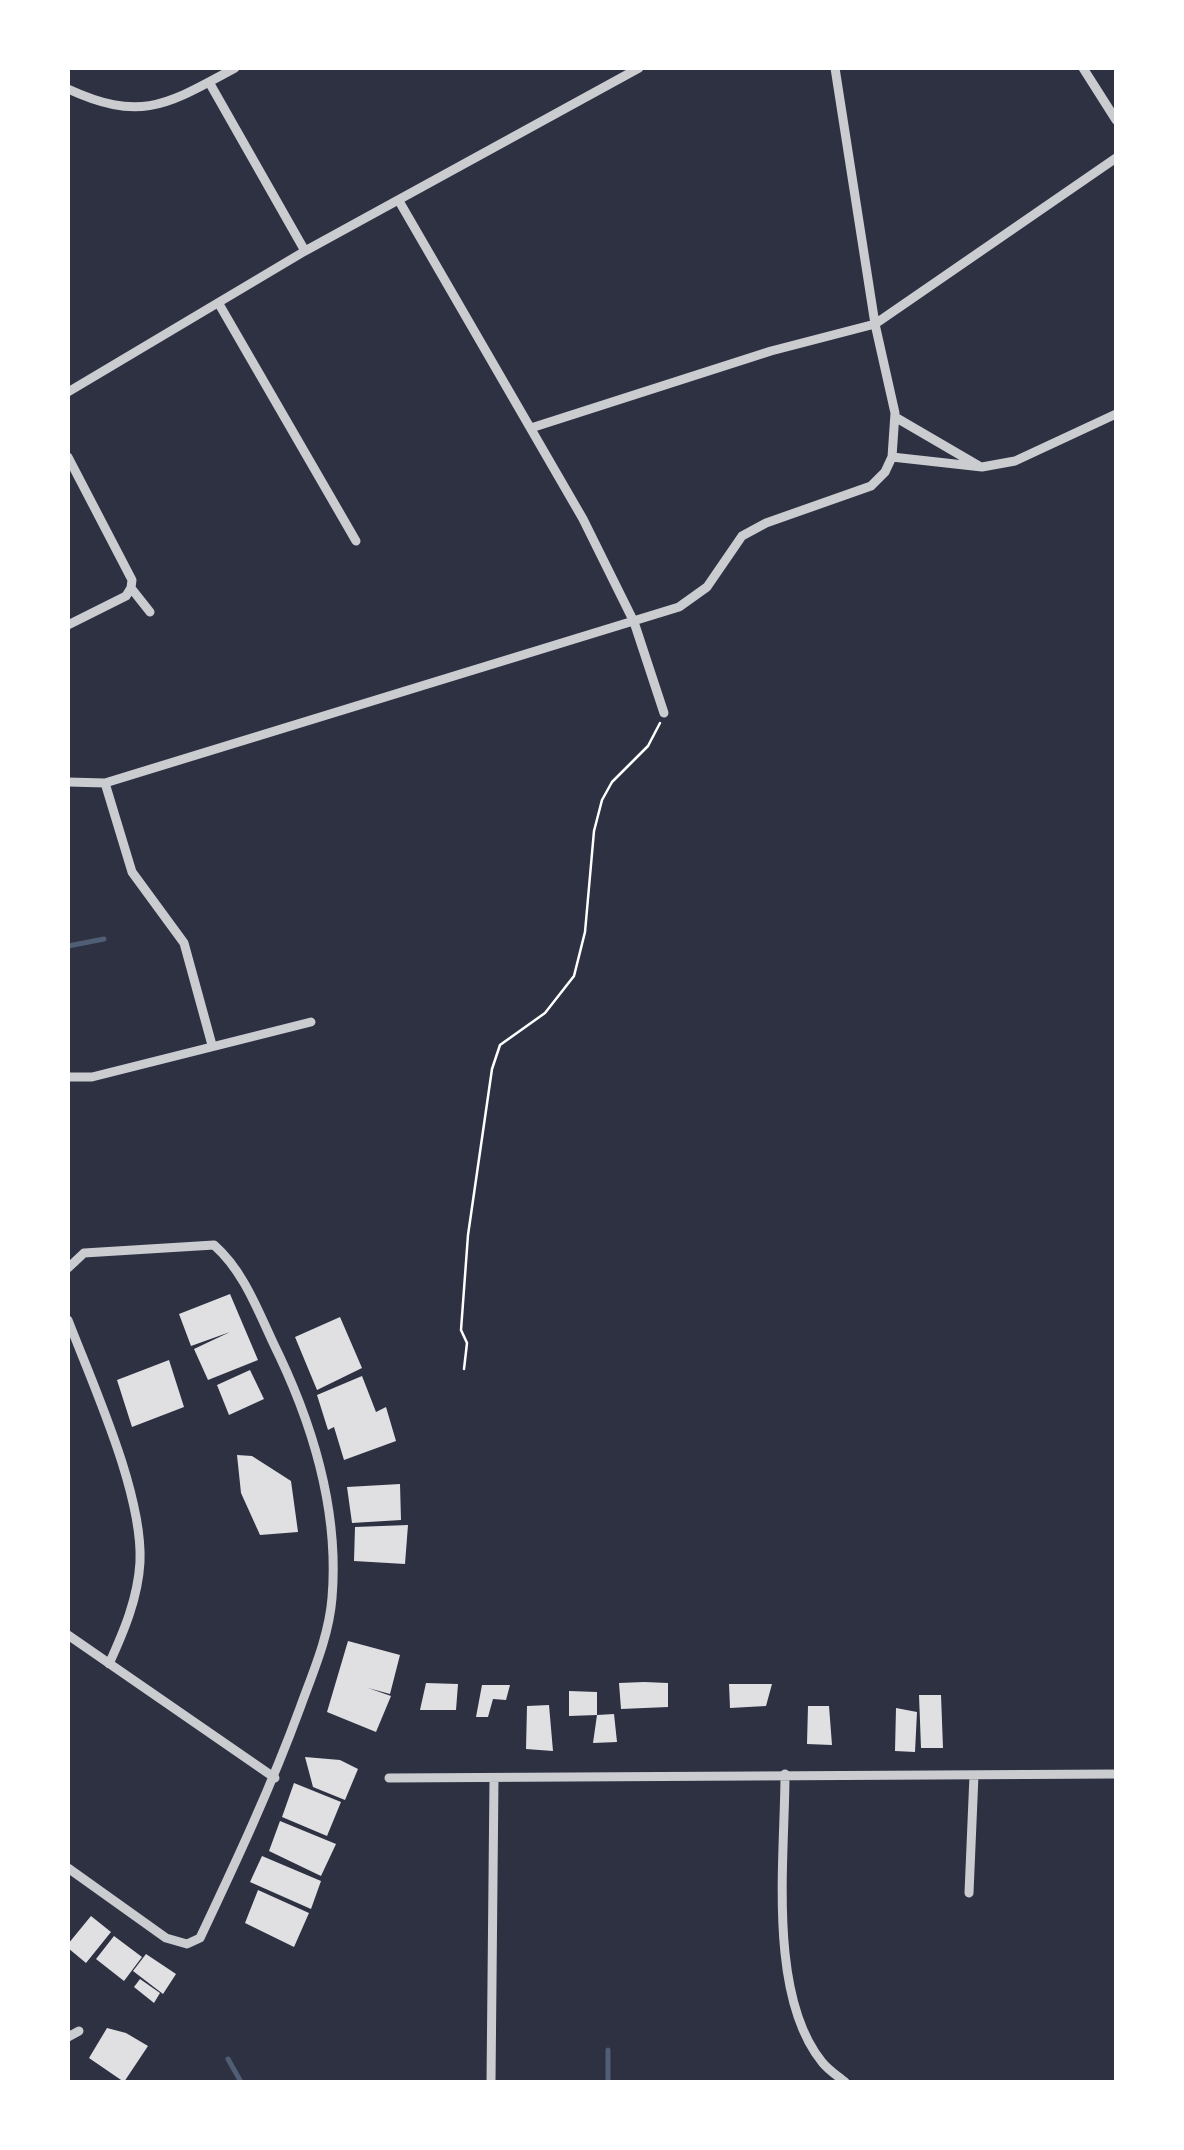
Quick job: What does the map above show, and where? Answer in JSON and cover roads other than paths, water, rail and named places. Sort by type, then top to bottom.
[{"type":"street","points":[[68,89],[128,109],[145,109],[235,68]]},
{"type":"street","points":[[68,392],[305,251],[640,68]]},
{"type":"street","points":[[68,782],[104,783],[679,608],[707,587],[742,536],[766,523],[871,486],[885,472],[892,457],[895,418],[875,324],[835,68]]},
{"type":"street","points":[[1082,68],[1116,120]]},
{"type":"street","points":[[209,82],[305,251]]},
{"type":"street","points":[[532,428],[771,351],[875,324],[1116,158]]},
{"type":"street","points":[[399,201],[584,519],[634,622],[664,712]]},
{"type":"street","points":[[219,304],[356,541]]},
{"type":"street","points":[[892,457],[982,468],[1014,461],[1116,414]]},
{"type":"street","points":[[895,418],[982,468]]},
{"type":"street","points":[[68,457],[132,580],[126,596],[68,625]]},
{"type":"street","points":[[131,588],[150,612]]},
{"type":"street","points":[[104,783],[132,872],[184,942],[212,1045]]},
{"type":"street","points":[[68,1076],[92,1077],[311,1022]]},
{"type":"street","points":[[68,1268],[84,1253],[214,1245],[234,1262],[298,1394],[321,1470],[331,1540],[332,1599],[320,1654],[274,1778],[200,1938],[187,1944],[166,1938],[68,1868]]},
{"type":"street","points":[[68,1320],[130,1492],[140,1560],[130,1616],[109,1664]]},
{"type":"street","points":[[68,1635],[274,1778]]},
{"type":"street","points":[[785,1774],[783,1948],[787,1978],[803,2027],[822,2062],[845,2082]]},
{"type":"street","points":[[389,1778],[1116,1774]]},
{"type":"street","points":[[969,1893],[974,1775]]},
{"type":"street","points":[[490,2082],[494,1778]]},
{"type":"street","points":[[68,2037],[79,2031]]},
{"type":"waterway","points":[[68,946],[104,939]]},
{"type":"waterway","points":[[608,2050],[608,2082]]},
{"type":"waterway","points":[[228,2059],[241,2082]]}]
